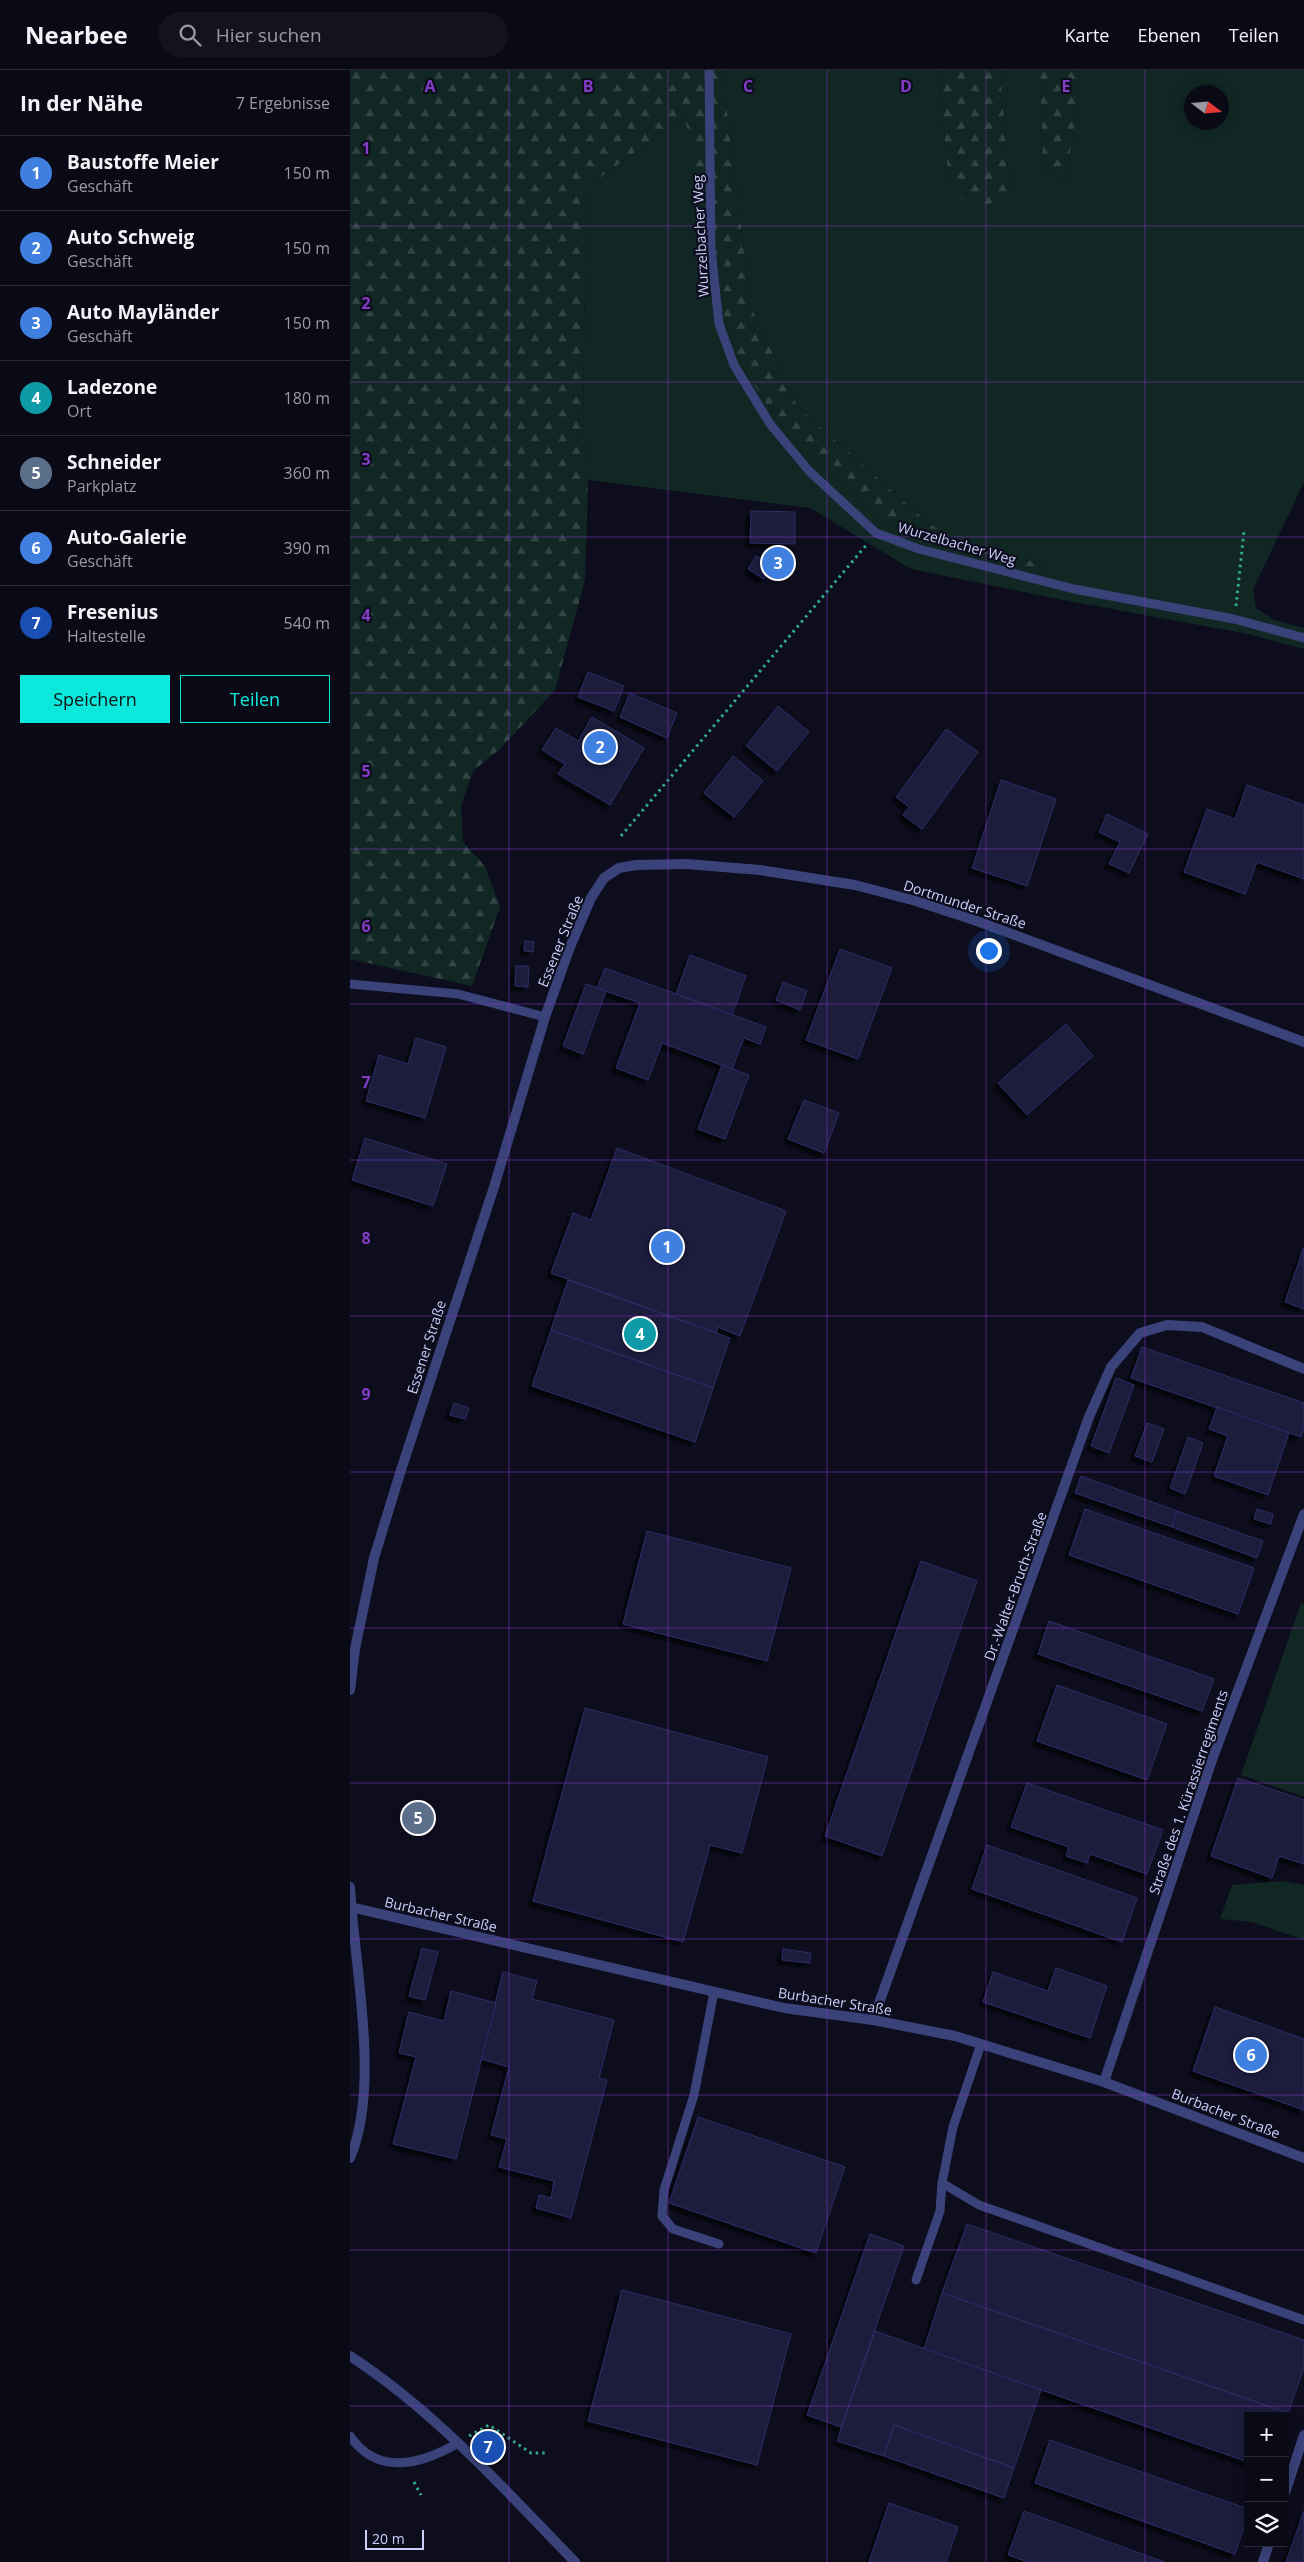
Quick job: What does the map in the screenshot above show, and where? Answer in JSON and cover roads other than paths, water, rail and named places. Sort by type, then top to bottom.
[{"type":"street","name":"Dortmunder Straße","points":[[604,878],[620,868],[636,864],[687,864],[760,870],[854,885],[916,901],[974,920],[1304,1042]]},
{"type":"street","name":"Essener Straße","points":[[350,1690],[355,1649],[374,1558],[494,1187],[546,1017],[577,930],[591,898],[604,878]]},
{"type":"street","name":"Dr.-Walter-Bruch-Straße","points":[[873,2020],[1090,1418],[1111,1367],[1140,1333],[1167,1325],[1202,1327],[1304,1369]]},
{"type":"street","name":"Straße des 1. Kürassierregiments","points":[[1104,2082],[1212,1760],[1304,1514]]},
{"type":"street","points":[[350,1887],[364,2053],[364,2085],[360,2117],[350,2158]]},
{"type":"street","name":"Burbacher Straße","points":[[351,1907],[784,2008],[873,2020],[955,2036],[1104,2082],[1304,2158]]},
{"type":"street","points":[[351,2358],[410,2398],[458,2443],[575,2562]]},
{"type":"street","points":[[1289,2481],[1304,2435]]},
{"type":"street","points":[[1263,2562],[1268,2547]]},
{"type":"lane","name":"Wurzelbacher Weg","points":[[709,70],[711,250],[719,324],[734,365],[770,424],[809,471],[876,533],[919,550],[1074,589],[1234,619],[1304,638]]},
{"type":"lane","points":[[350,984],[458,994],[546,1017]]},
{"type":"lane","points":[[714,1992],[694,2095],[664,2190],[662,2216],[673,2229],[719,2244]]},
{"type":"lane","points":[[916,2280],[940,2211],[942,2183],[953,2126],[981,2044]]},
{"type":"lane","points":[[942,2183],[979,2205],[1304,2320]]},
{"type":"lane","points":[[350,2436],[355,2444],[374,2459],[399,2464],[426,2459],[458,2443]]},
{"type":"place","name":"Auto Mayländer","points":[[778,563]]},
{"type":"place","name":"Auto Schweig","points":[[600,747]]},
{"type":"place","name":"Baustoffe Meier","points":[[667,1247]]},
{"type":"place","name":"Ladezone","points":[[640,1334]]},
{"type":"place","name":"Schneider","points":[[418,1818]]},
{"type":"place","name":"Auto-Galerie","points":[[1251,2055]]},
{"type":"place","name":"Fresenius","points":[[488,2447]]}]
